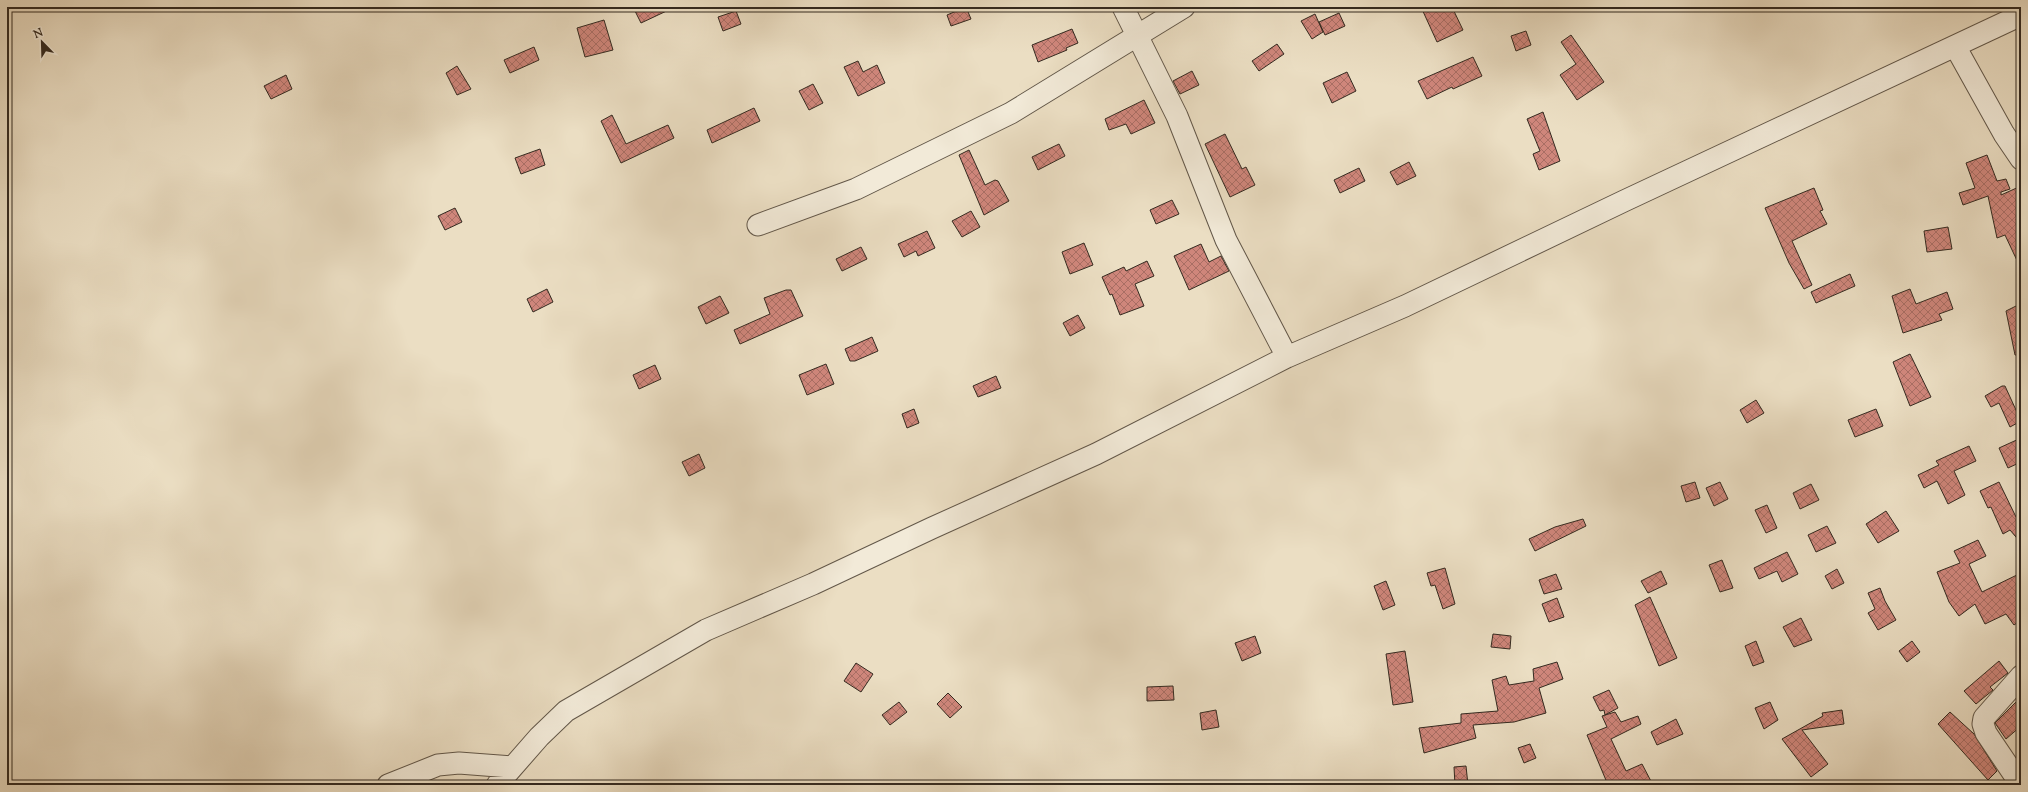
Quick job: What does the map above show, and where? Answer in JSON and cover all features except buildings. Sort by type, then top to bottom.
[{"type":"street","points":[[1123,7],[1176,116],[1226,240],[1287,357]]},
{"type":"street","points":[[758,225],[856,189],[1011,113],[1184,7]]},
{"type":"street","points":[[497,785],[539,737],[566,711],[706,630],[812,584],[1096,454],[1287,357],[1406,306],[1624,201],[2021,15]]},
{"type":"street","points":[[1955,46],[2004,134],[2021,159]]},
{"type":"street","points":[[2021,676],[1984,718],[1983,724],[1986,733],[2021,785]]},
{"type":"street","points":[[388,785],[438,764],[459,763],[512,767]]}]
